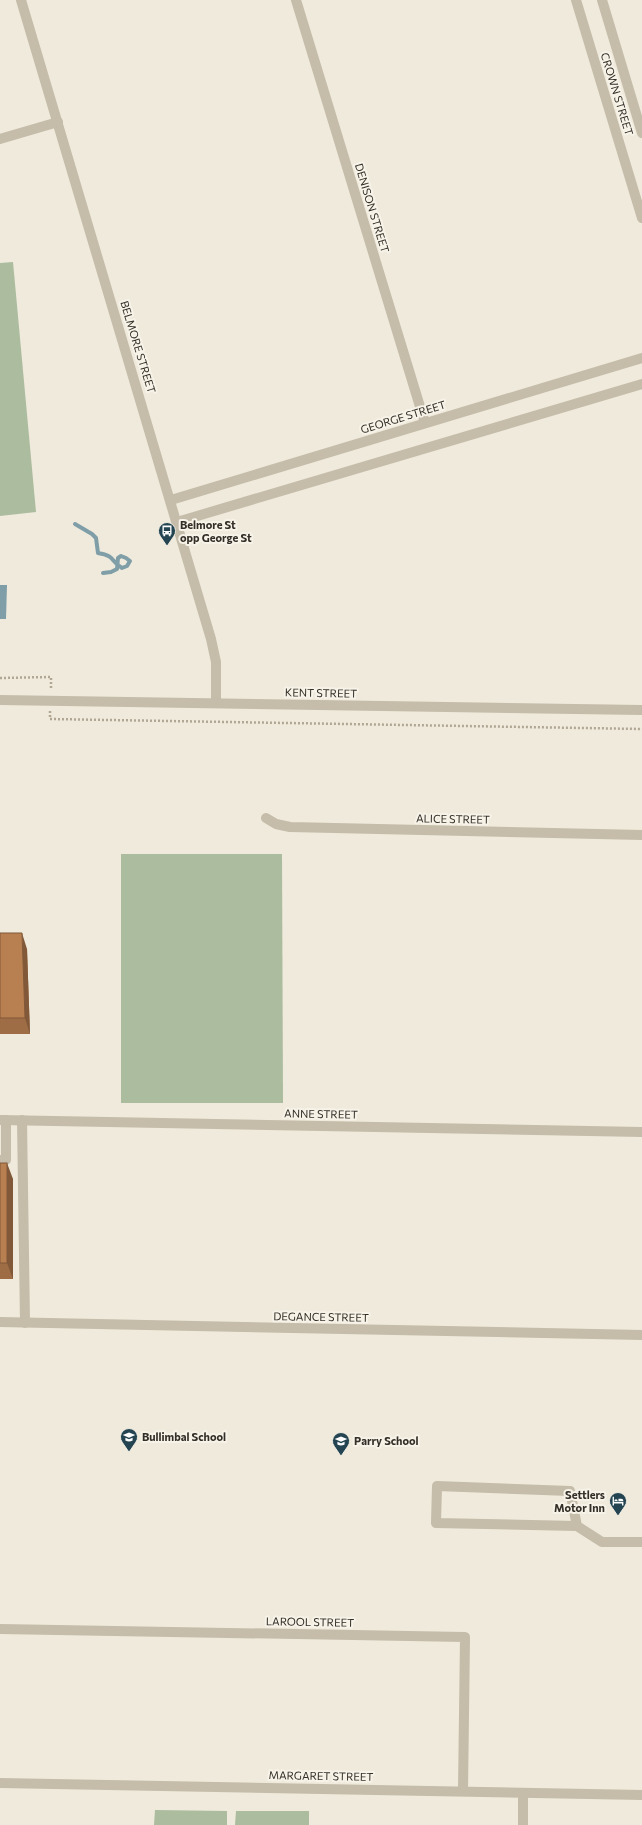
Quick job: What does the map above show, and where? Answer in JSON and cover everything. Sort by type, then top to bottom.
[{"type":"street","name":"BELMORE STREET","points":[[22,0],[171,500],[214,651],[216,703]]},
{"type":"street","name":"DENISON STREET","points":[[296,0],[425,423]]},
{"type":"street","name":"CROWN STREET","points":[[576,0],[642,218]]},
{"type":"street","name":"CROWN STREET","points":[[602,0],[642,133]]},
{"type":"street","points":[[0,139],[58,122]]},
{"type":"street","name":"GEORGE STREET","points":[[171,500],[642,358]]},
{"type":"street","points":[[177,522],[642,384]]},
{"type":"street","name":"KENT STREET","points":[[0,700],[642,710]]},
{"type":"street","name":"ALICE STREET","points":[[266,818],[276,824],[290,827],[642,835]]},
{"type":"street","points":[[0,1160],[6,1160],[3,1120]]},
{"type":"street","name":"ANNE STREET","points":[[3,1120],[642,1132]]},
{"type":"street","points":[[22,1120],[25,1323]]},
{"type":"street","name":"DEGANCE STREET","points":[[0,1322],[642,1335]]},
{"type":"street","points":[[577,1526],[570,1491],[437,1486],[436,1523],[577,1526],[602,1542],[642,1542]]},
{"type":"street","name":"LAROOL STREET","points":[[0,1630],[465,1637],[463,1791]]},
{"type":"street","name":"MARGARET STREET","points":[[0,1783],[642,1795]]},
{"type":"street","points":[[523,1793],[523,1825]]},
{"type":"path","points":[[0,678],[51,677],[51,701]]},
{"type":"path","points":[[50,719],[642,729]]},
{"type":"green space","points":[[13,262],[36,512],[0,516],[0,263]]},
{"type":"green space","points":[[121,854],[282,854],[283,1103],[121,1103]]},
{"type":"green space","points":[[155,1810],[227,1811],[227,1825],[154,1825]]},
{"type":"green space","points":[[236,1811],[309,1811],[309,1825],[235,1825]]},
{"type":"water","points":[[0,585],[7,585],[6,619],[0,619]]},
{"type":"building","points":[[0,933],[22,933],[25,1018],[0,1018]]},
{"type":"building","points":[[0,1163],[7,1163],[7,1263],[0,1263]]},
{"type":"waterway","points":[[75,524],[96,538],[98,553],[110,557],[116,563],[118,565],[122,568],[127,566],[130,561],[121,556],[118,558],[117,569],[111,572],[103,573]]},
{"type":"place","name":"Belmore St opp George St","points":[[167,546]]},
{"type":"place","name":"Bullimbal School","points":[[129,1452]]},
{"type":"place","name":"Parry School","points":[[341,1456]]},
{"type":"place","name":"Settlers Motor Inn","points":[[618,1516]]}]
